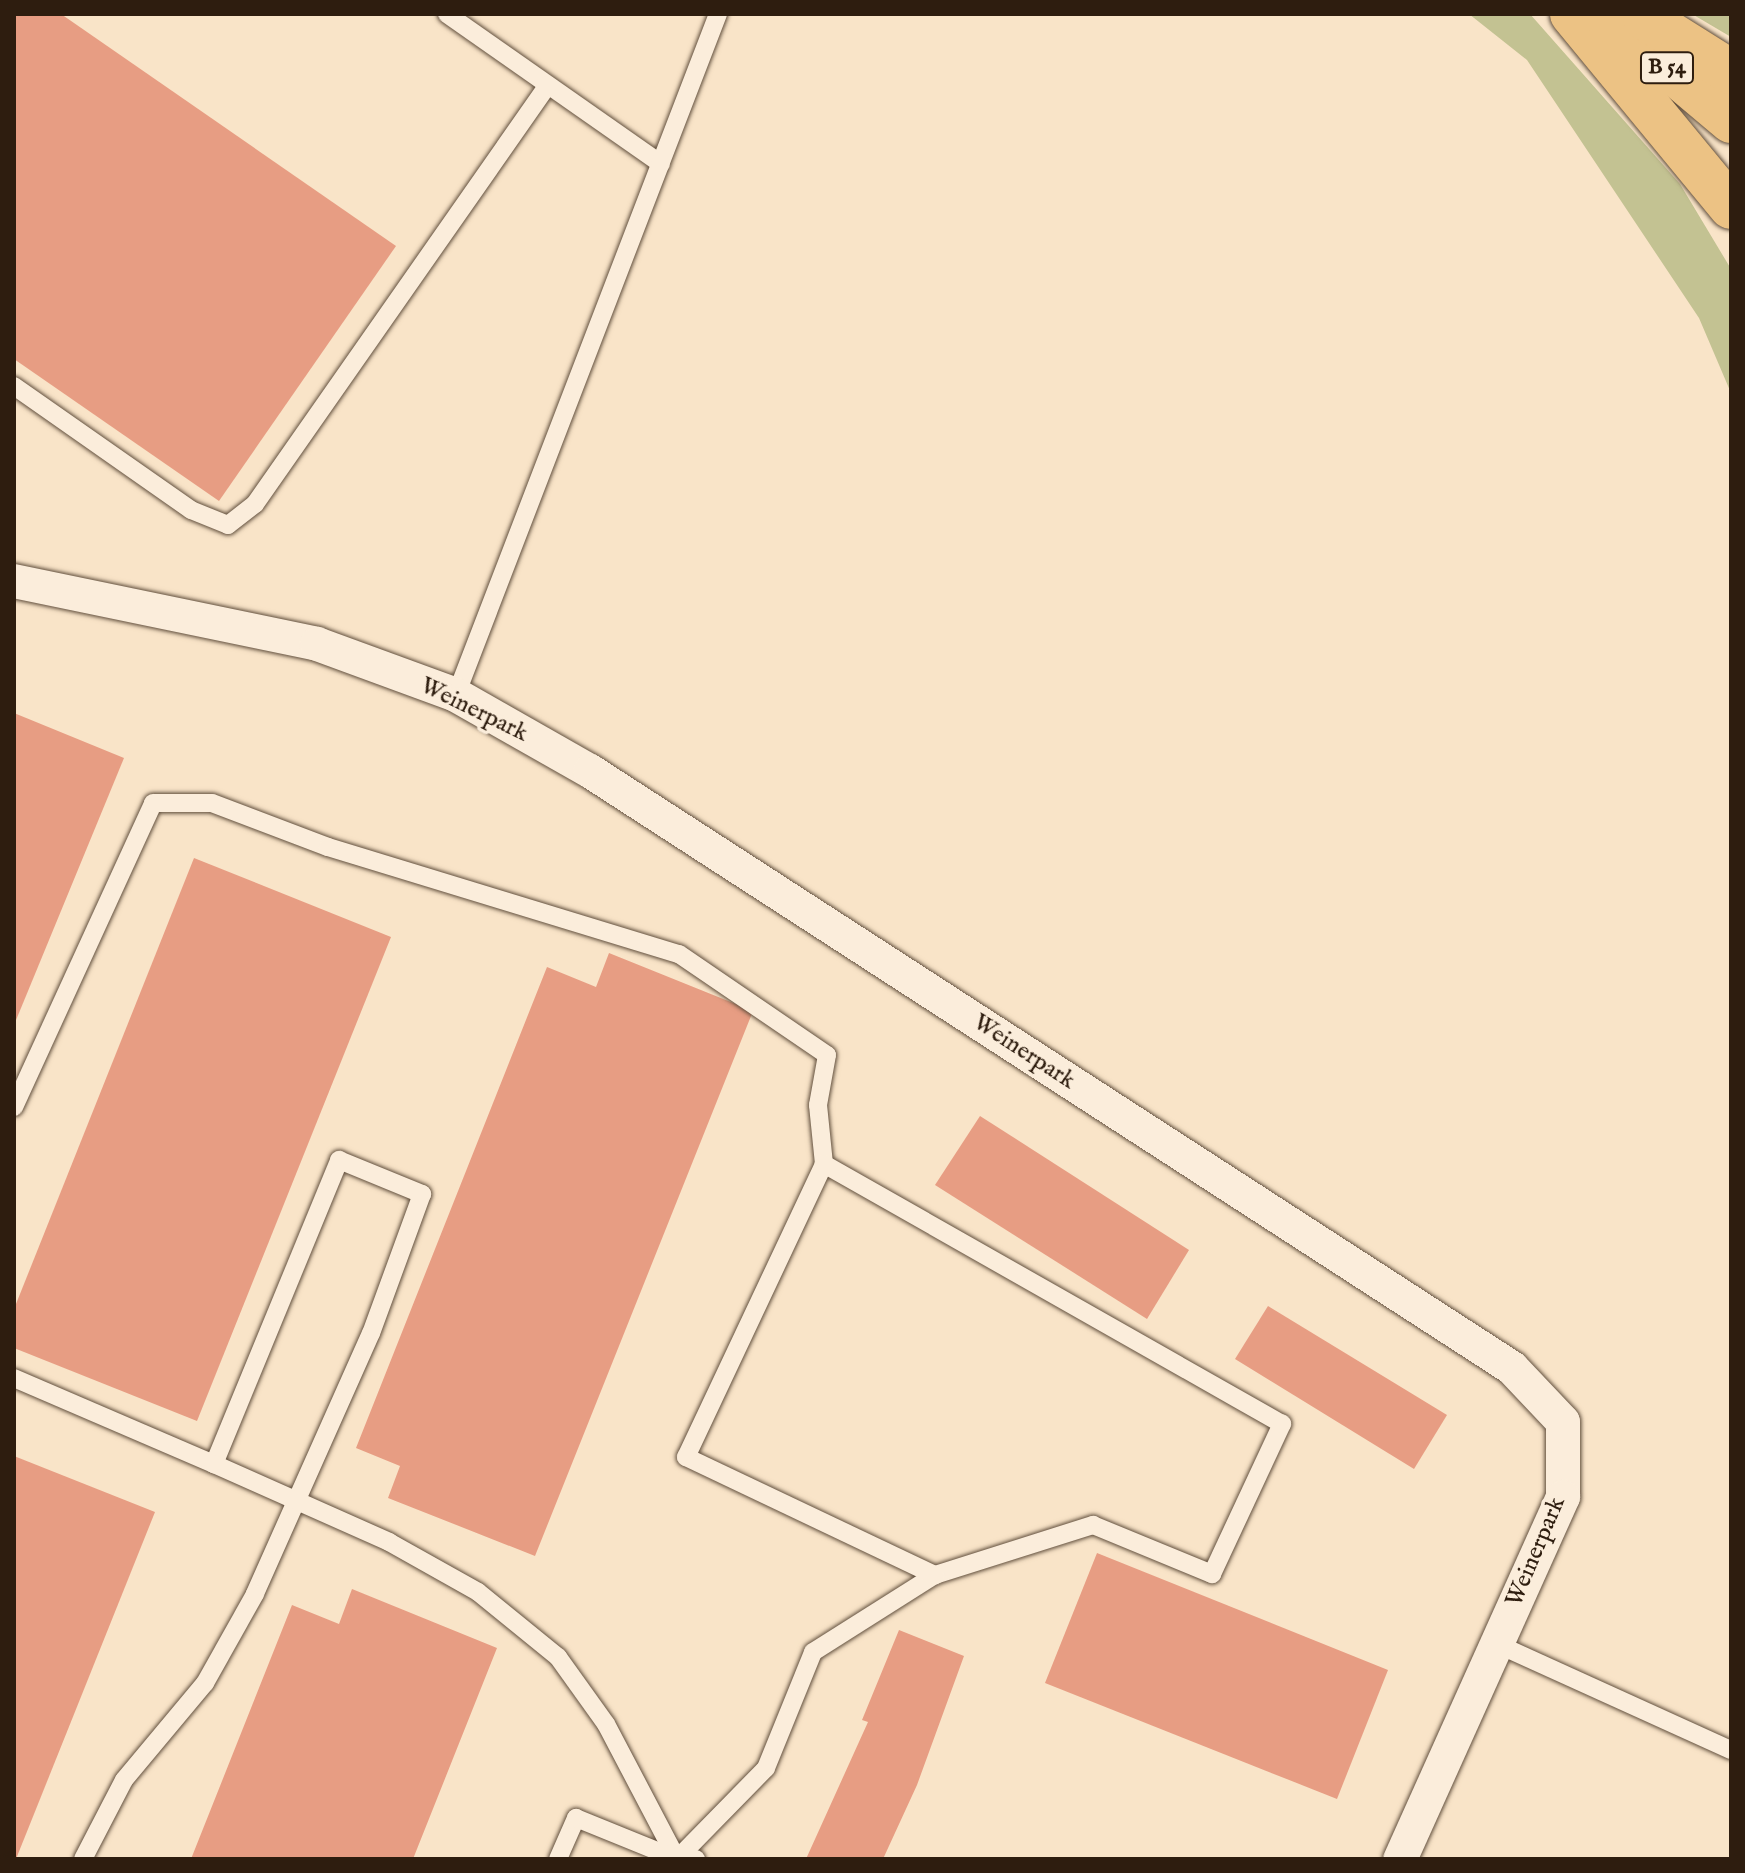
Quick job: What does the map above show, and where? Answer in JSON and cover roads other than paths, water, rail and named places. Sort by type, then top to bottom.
[{"type":"highway","points":[[1572,14],[1731,207]]},
{"type":"highway","name":"B 54","points":[[1604,14],[1731,121]]},
{"type":"highway","points":[[1638,14],[1731,72]]},
{"type":"street","name":"Weinerpark","points":[[14,581],[317,644],[456,695],[590,771],[1512,1368],[1563,1422],[1563,1497],[1400,1859]]},
{"type":"lane","points":[[447,14],[661,164]]},
{"type":"lane","points":[[456,695],[718,14]]},
{"type":"lane","points":[[14,386],[191,510],[228,525],[255,504],[548,85]]},
{"type":"lane","points":[[14,1107],[153,803],[212,803],[328,847],[679,954],[827,1055],[818,1105],[824,1164],[686,1457],[935,1575]]},
{"type":"lane","points":[[83,1859],[124,1780],[205,1683],[255,1594],[295,1497],[371,1333],[422,1194],[339,1160],[214,1464]]},
{"type":"lane","points":[[677,1859],[766,1768],[813,1652],[935,1575],[1093,1525],[1212,1574],[1282,1424],[824,1164]]},
{"type":"lane","points":[[14,1378],[295,1497],[478,1592],[558,1657],[606,1724],[677,1859]]},
{"type":"lane","points":[[1497,1644],[1731,1750]]},
{"type":"lane","points":[[558,1859],[576,1818],[677,1859],[696,1859]]}]
